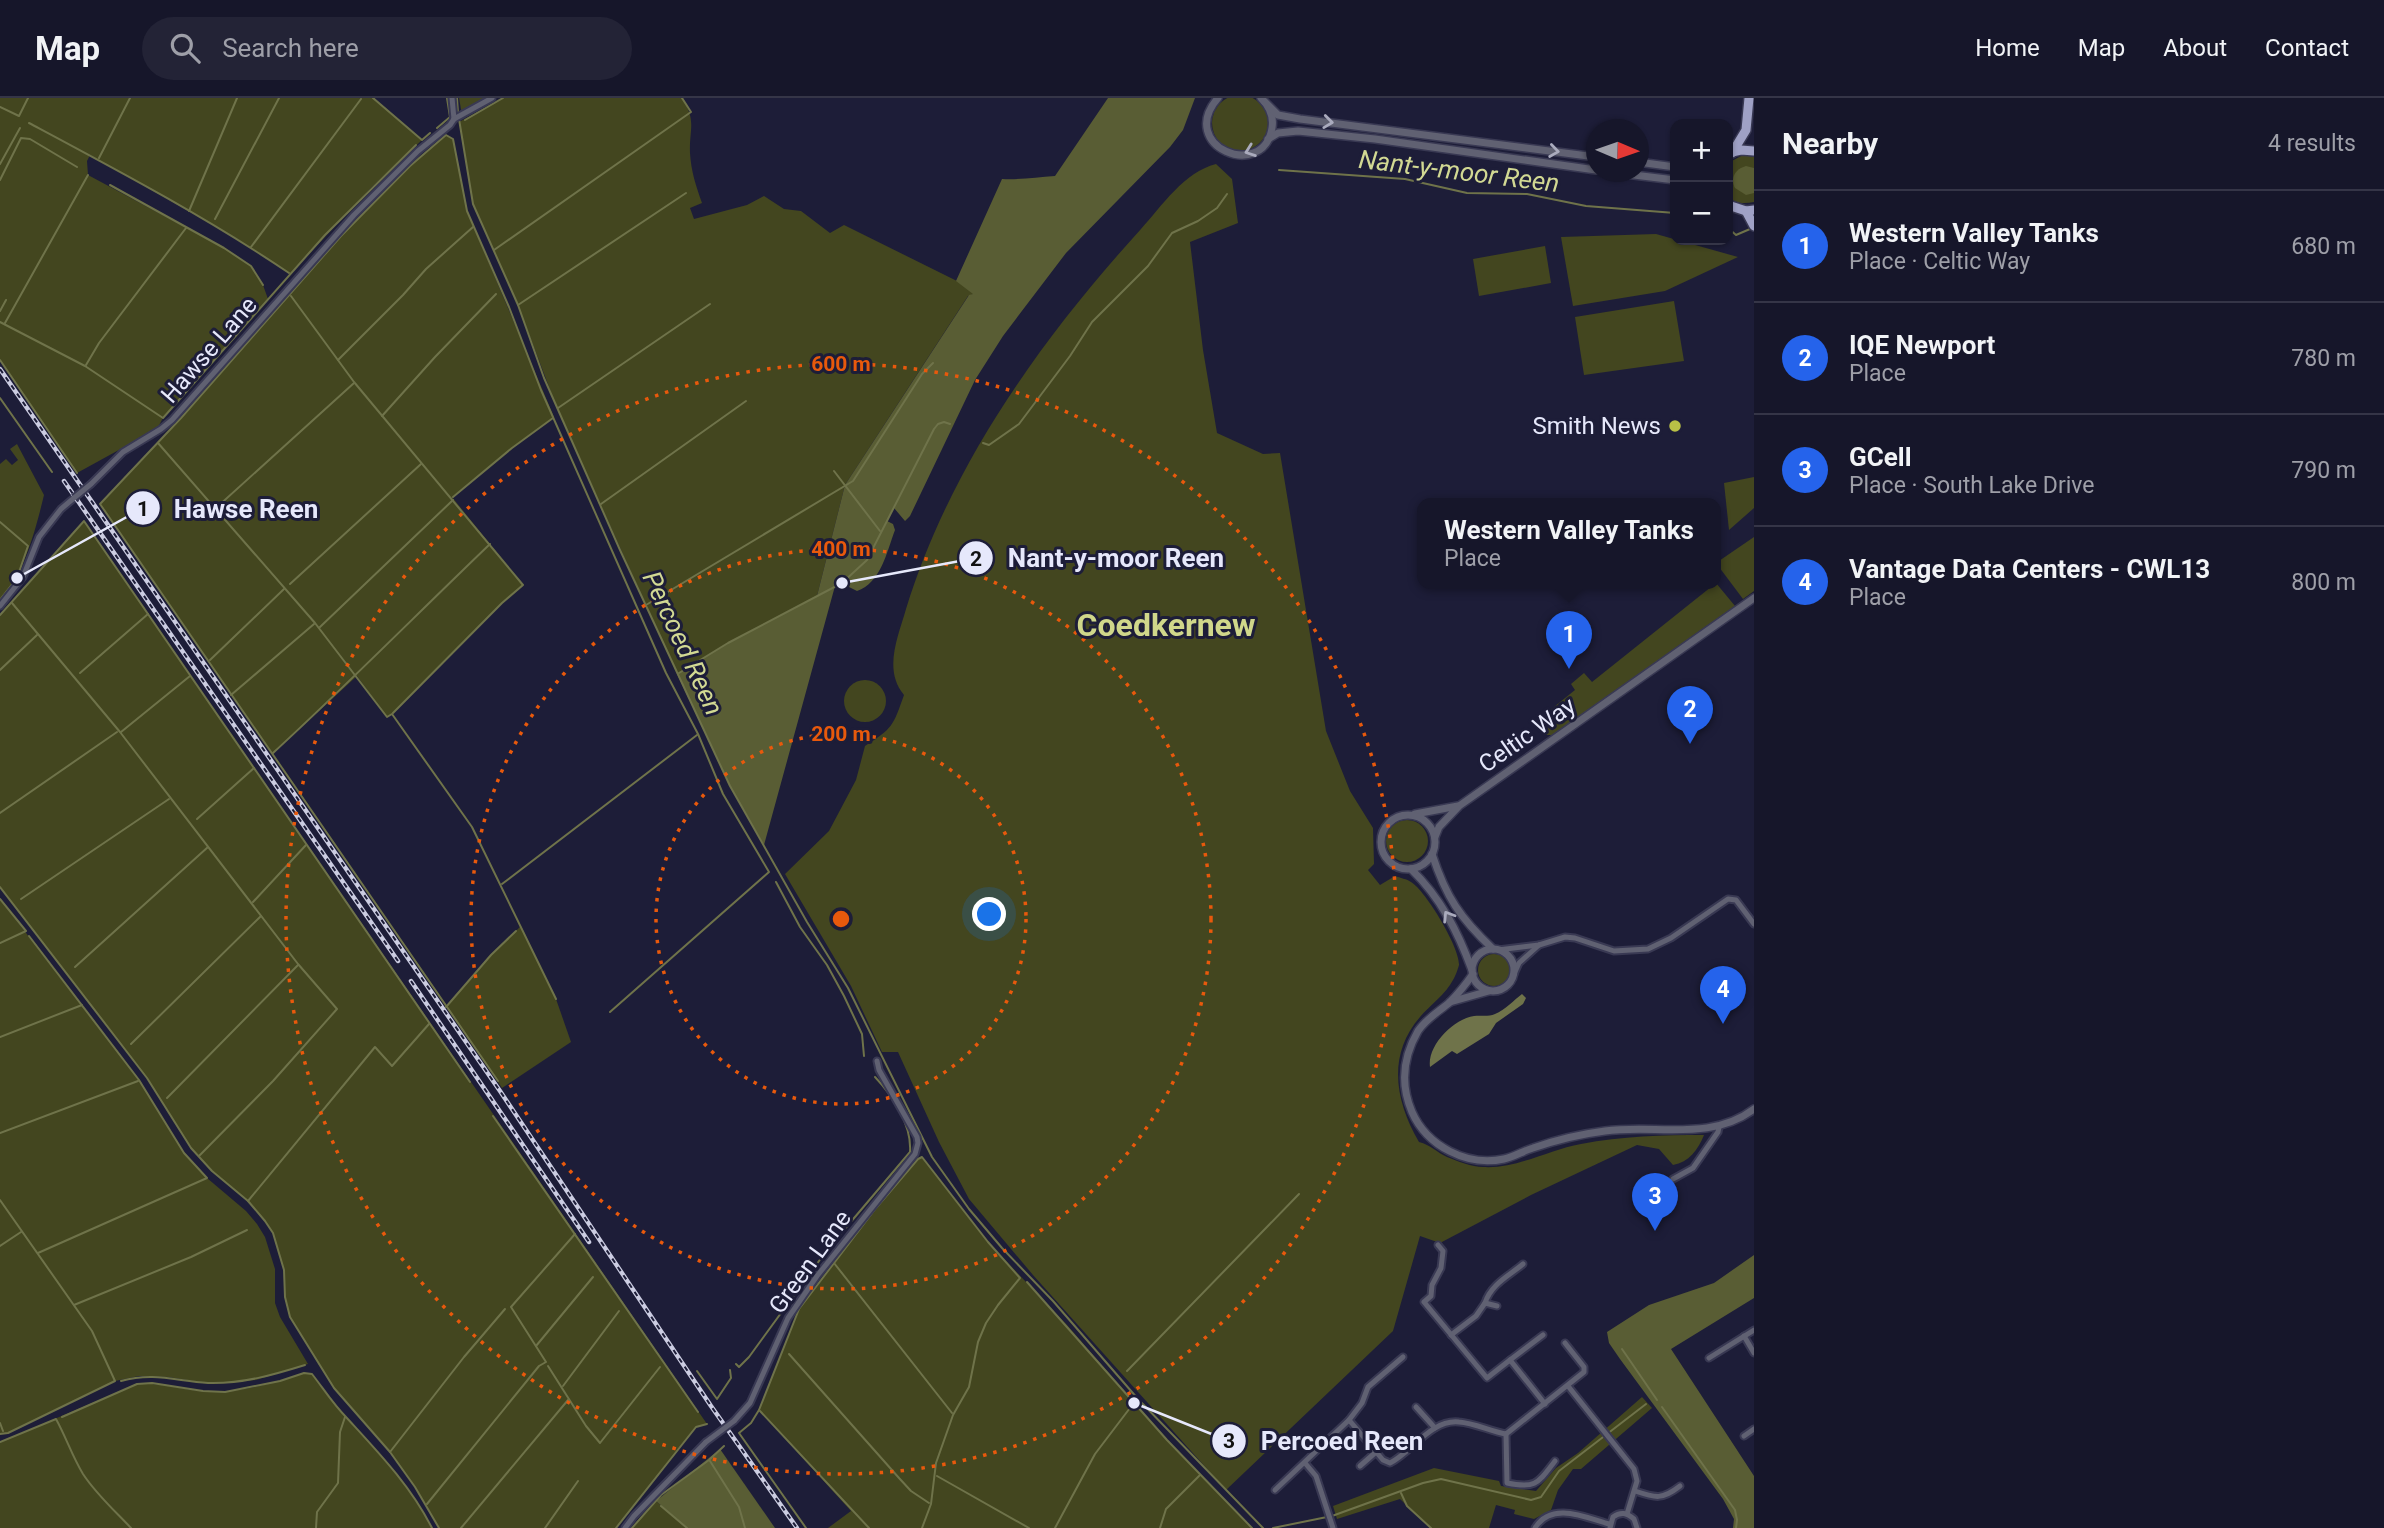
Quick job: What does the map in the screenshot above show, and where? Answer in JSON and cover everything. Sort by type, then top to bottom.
[{"type":"main road","points":[[1733,150],[1746,130],[1749,98]]},
{"type":"main road","points":[[1733,153],[1741,150],[1754,151]]},
{"type":"main road","points":[[1750,210],[1754,226]]},
{"type":"street","points":[[452,98],[457,118]]},
{"type":"street","name":"Hawse Lane","points":[[0,606],[23,577],[39,537],[61,509],[123,452],[161,429],[172,419],[354,215],[418,151],[457,118],[492,98]]},
{"type":"street","points":[[1218,98],[1210,108],[1208,131],[1212,141],[1230,155],[1255,152],[1268,139],[1287,131],[1298,131],[1586,168]]},
{"type":"street","points":[[1263,100],[1272,120],[1268,139]]},
{"type":"street","points":[[1263,100],[1279,115],[1300,119],[1586,155]]},
{"type":"street","points":[[1649,163],[1670,166]]},
{"type":"street","points":[[1649,177],[1670,179]]},
{"type":"street","name":"Celtic Way","points":[[1432,854],[1439,827],[1459,806],[1754,598]]},
{"type":"street","name":"Celtic Way","points":[[1459,806],[1397,816],[1390,820],[1381,833],[1380,841],[1390,863],[1411,869],[1430,889],[1457,931],[1472,972]]},
{"type":"street","points":[[1411,814],[1427,822],[1435,837]]},
{"type":"street","points":[[1411,869],[1420,867],[1432,854],[1446,891],[1472,929],[1510,958],[1514,974]]},
{"type":"street","points":[[1754,924],[1736,900],[1728,898],[1671,938],[1648,949],[1614,951],[1565,937],[1539,945],[1495,949],[1479,954],[1473,963],[1472,972],[1448,1003],[1420,1028],[1407,1055],[1404,1077],[1405,1091],[1415,1119],[1432,1140],[1451,1153],[1474,1160],[1502,1160],[1572,1137],[1606,1130],[1719,1127],[1754,1109]]},
{"type":"street","points":[[1448,1003],[1502,989],[1508,985],[1519,963],[1539,945]]},
{"type":"street","points":[[1472,972],[1479,986],[1490,991]]},
{"type":"street","name":"Green Lane","points":[[625,1528],[706,1442],[734,1421],[750,1403],[788,1318],[817,1276],[915,1154],[918,1143],[898,1100],[879,1070],[877,1061]]},
{"type":"street","points":[[1673,1179],[1697,1164],[1719,1127]]},
{"type":"street","points":[[1438,1245],[1443,1251],[1441,1268],[1432,1285],[1431,1296],[1424,1302],[1487,1378],[1543,1335]]},
{"type":"street","points":[[1451,1335],[1476,1317],[1488,1293],[1523,1264]]},
{"type":"street","points":[[1485,1303],[1497,1306]]},
{"type":"street","points":[[1709,1358],[1754,1330]]},
{"type":"street","points":[[1744,1336],[1754,1353]]},
{"type":"street","points":[[1506,1434],[1584,1372],[1584,1367],[1565,1343]]},
{"type":"street","points":[[1275,1490],[1349,1420],[1362,1403],[1368,1387],[1403,1357]]},
{"type":"street","points":[[1510,1360],[1545,1404]]},
{"type":"street","points":[[1568,1387],[1634,1469],[1637,1481],[1627,1514]]},
{"type":"street","points":[[1416,1407],[1435,1428]]},
{"type":"street","points":[[1349,1420],[1376,1452],[1390,1463],[1435,1428],[1450,1421],[1506,1434]]},
{"type":"street","points":[[1744,1436],[1754,1429]]},
{"type":"street","points":[[1506,1434],[1507,1483],[1530,1486],[1539,1482],[1555,1461]]},
{"type":"street","points":[[1360,1466],[1376,1452]]},
{"type":"street","points":[[1305,1463],[1316,1475],[1332,1526]]},
{"type":"street","points":[[1635,1491],[1659,1497],[1668,1495],[1680,1486]]},
{"type":"street","points":[[1535,1528],[1542,1518],[1558,1513],[1575,1514],[1609,1526],[1617,1514],[1627,1514],[1634,1519],[1637,1528]]},
{"type":"shaded area","points":[[1240,95],[1251,97],[1260,103],[1266,112],[1266,134],[1260,143],[1251,149],[1240,151],[1229,149],[1220,143],[1214,134],[1212,123],[1214,112],[1220,103],[1229,97]]},
{"type":"shaded area","points":[[0,98],[373,98],[422,140],[371,188],[290,274],[236,238],[90,155],[87,161],[88,175],[224,248],[251,266],[268,299],[163,418],[157,429],[77,473],[0,360]]},
{"type":"shaded area","points":[[459,98],[492,98],[462,115]]},
{"type":"shaded area","points":[[503,98],[682,98],[691,119],[691,160],[702,203],[690,208],[694,219],[747,205],[764,196],[784,209],[801,211],[830,233],[844,225],[959,282],[974,294],[968,296],[845,485],[817,596],[728,643],[677,674],[557,408],[518,305],[473,204],[459,122]]},
{"type":"shaded area","points":[[1108,98],[1195,98],[1183,130],[1170,147],[1066,253],[1003,336],[975,380],[910,516],[905,521],[894,508],[887,521],[893,524],[895,530],[886,556],[872,581],[857,591],[841,583],[835,586],[764,845],[730,786],[677,674],[728,643],[817,596],[845,485],[969,295],[973,294],[956,281],[1002,179],[1055,176]]},
{"type":"shaded area","points":[[446,135],[453,139],[467,211],[554,417],[452,497],[523,585],[392,714],[387,717],[357,676],[272,754],[100,504],[181,418],[341,236],[410,166]]},
{"type":"shaded area","points":[[1743,155],[1754,157],[1754,202],[1740,203],[1733,200],[1733,160]]},
{"type":"shaded area","points":[[1216,164],[1232,179],[1238,223],[1190,242],[1203,350],[1217,433],[1263,454],[1280,453],[1326,731],[1350,791],[1373,828],[1374,864],[1368,870],[1380,885],[1395,876],[1417,887],[1441,920],[1458,957],[1459,967],[1455,977],[1409,1032],[1399,1062],[1398,1078],[1404,1111],[1419,1142],[1469,1165],[1496,1167],[1596,1141],[1642,1136],[1704,1135],[1692,1154],[1679,1163],[1673,1165],[1659,1149],[1637,1145],[1531,1195],[1440,1243],[1420,1236],[1393,1331],[1226,1490],[1033,1275],[969,1199],[939,1142],[898,1052],[882,1052],[851,986],[785,874],[829,831],[856,780],[865,746],[887,730],[894,720],[904,695],[894,675],[893,664],[896,642],[906,609],[947,505],[1002,407],[1068,315],[1166,200],[1194,174]]},
{"type":"shaded area","points":[[1742,167],[1754,168],[1754,193],[1746,195],[1735,188],[1733,177]]},
{"type":"shaded area","points":[[1656,234],[1670,238],[1670,245],[1695,245],[1738,257],[1665,291],[1573,306],[1561,237]]},
{"type":"shaded area","points":[[1545,246],[1551,283],[1479,296],[1473,259]]},
{"type":"shaded area","points":[[1674,301],[1684,361],[1584,375],[1575,317]]},
{"type":"shaded area","points":[[17,444],[44,495],[23,564],[0,600],[0,464],[6,459],[12,465],[18,460],[10,449]]},
{"type":"shaded area","points":[[1754,477],[1754,508],[1729,530],[1724,483]]},
{"type":"shaded area","points":[[84,521],[707,1424],[696,1427],[616,1528],[439,1528],[390,1452],[334,1388],[290,1317],[285,1297],[284,1270],[273,1233],[265,1221],[248,1201],[212,1171],[191,1148],[147,1078],[0,887],[0,615]]},
{"type":"shaded area","points":[[1754,537],[1754,591],[1743,599],[1721,570],[1721,560]]},
{"type":"shaded area","points":[[1708,589],[1721,589],[1735,606],[1553,735],[1545,735],[1534,723],[1575,690],[1571,684],[1584,673],[1592,682]]},
{"type":"shaded area","points":[[865,680],[880,686],[886,701],[880,716],[865,722],[850,716],[844,701],[850,686]]},
{"type":"shaded area","points":[[1407,820],[1422,826],[1428,841],[1422,856],[1407,862],[1392,856],[1386,841],[1392,826]]},
{"type":"shaded area","points":[[0,899],[139,1080],[184,1153],[257,1224],[265,1237],[275,1269],[275,1303],[280,1317],[308,1364],[256,1380],[206,1383],[139,1376],[115,1381],[8,1433],[0,1434]]},
{"type":"shaded area","points":[[521,926],[556,999],[571,1042],[502,1088],[446,1007],[491,955]]},
{"type":"shaded area","points":[[1494,954],[1505,959],[1510,970],[1505,981],[1494,986],[1483,981],[1478,970],[1483,959]]},
{"type":"shaded area","points":[[1522,994],[1526,998],[1523,1004],[1496,1023],[1489,1034],[1457,1054],[1452,1051],[1430,1067],[1430,1059],[1437,1042],[1450,1028],[1466,1018],[1495,1014]]},
{"type":"shaded area","points":[[922,1157],[988,1242],[1067,1325],[1167,1440],[1252,1528],[828,1528],[851,1511],[759,1410],[799,1309],[876,1208]]},
{"type":"shaded area","points":[[1754,1255],[1754,1298],[1671,1349],[1754,1476],[1754,1528],[1733,1528],[1734,1519],[1723,1499],[1620,1359],[1609,1343],[1607,1332],[1649,1305],[1714,1283]]},
{"type":"shaded area","points":[[304,1373],[312,1374],[337,1407],[393,1470],[414,1497],[432,1528],[0,1528],[0,1442],[137,1384],[215,1392],[241,1390]]},
{"type":"shaded area","points":[[1642,1397],[1652,1408],[1581,1469],[1573,1469],[1558,1490],[1551,1510],[1534,1519],[1514,1514],[1515,1510],[1496,1505],[1489,1528],[1430,1528],[1400,1499],[1337,1519],[1333,1506],[1434,1468],[1499,1481],[1501,1486],[1536,1491],[1556,1468],[1578,1453]]},
{"type":"shaded area","points":[[720,1449],[775,1528],[687,1528],[656,1501]]},
{"type":"shaded area","points":[[656,1501],[687,1528],[632,1528]]},
{"type":"waterway","points":[[0,107],[19,116],[28,98]]},
{"type":"waterway","points":[[99,158],[130,98]]},
{"type":"waterway","points":[[189,211],[237,98]]},
{"type":"waterway","points":[[215,219],[279,98]]},
{"type":"waterway","points":[[373,98],[422,140],[430,133]]},
{"type":"waterway","points":[[437,128],[450,117],[447,98]]},
{"type":"waterway","points":[[457,98],[458,113]]},
{"type":"waterway","points":[[465,120],[503,98]]},
{"type":"waterway","points":[[494,250],[691,112],[682,98]]},
{"type":"waterway","points":[[251,247],[361,99]]},
{"type":"waterway","name":"Percoed Reen","points":[[459,119],[473,204],[518,305],[544,378],[620,550],[730,786],[807,922],[848,988],[932,1157],[969,1209],[1002,1248],[1053,1301],[1138,1399],[1263,1528]]},
{"type":"waterway","points":[[29,123],[193,213],[289,273]]},
{"type":"waterway","points":[[0,164],[20,128]]},
{"type":"waterway","points":[[498,1081],[100,504],[181,418],[341,236],[410,166],[446,135],[453,139],[467,211],[509,307],[541,390],[666,673],[698,734],[723,794],[769,872],[610,1012]]},
{"type":"waterway","points":[[0,180],[21,138],[30,139],[77,167]]},
{"type":"waterway","points":[[0,322],[85,366],[163,418],[325,235],[416,145]]},
{"type":"waterway","name":"Nant-y-moor Reen","points":[[1279,170],[1405,179],[1467,193],[1527,194],[1586,206],[1670,213]]},
{"type":"waterway","points":[[5,323],[88,175]]},
{"type":"waterway","points":[[110,185],[224,248],[251,266],[263,285]]},
{"type":"waterway","points":[[518,305],[686,193]]},
{"type":"waterway","name":"Nant-y-moor Reen","points":[[983,443],[989,445],[1019,424],[1092,322],[1148,266],[1172,233],[1198,221],[1217,208],[1227,194]]},
{"type":"waterway","points":[[338,360],[426,269],[473,227]]},
{"type":"waterway","points":[[86,365],[99,343],[186,228]]},
{"type":"waterway","name":"Nant-y-moor Reen","points":[[1733,232],[1736,235],[1750,229]]},
{"type":"waterway","points":[[382,416],[496,294]]},
{"type":"waterway","points":[[291,296],[354,382],[523,585],[393,713]]},
{"type":"waterway","points":[[0,311],[6,300]]},
{"type":"waterway","points":[[558,408],[710,304]]},
{"type":"waterway","points":[[0,360],[77,473]]},
{"type":"waterway","points":[[646,605],[853,481],[922,374],[933,363]]},
{"type":"waterway","points":[[216,508],[354,383]]},
{"type":"waterway","points":[[0,398],[52,472]]},
{"type":"waterway","points":[[601,504],[746,401]]},
{"type":"waterway","points":[[453,497],[553,418]]},
{"type":"waterway","name":"Nant-y-moor Reen","points":[[679,673],[728,643],[842,583],[867,560],[934,429],[944,422],[950,424]]},
{"type":"waterway","points":[[158,443],[315,623],[387,717],[392,714],[472,827],[556,999]]},
{"type":"waterway","points":[[290,584],[421,464]]},
{"type":"waterway","points":[[834,471],[880,531]]},
{"type":"waterway","points":[[320,627],[453,500]]},
{"type":"waterway","points":[[0,615],[84,521],[470,1082]]},
{"type":"waterway","points":[[0,522],[28,546],[17,578],[0,600]]},
{"type":"waterway","points":[[273,753],[490,544]]},
{"type":"waterway","points":[[210,660],[284,589]]},
{"type":"waterway","points":[[12,603],[120,732],[298,964],[337,1009],[273,1081],[199,1156]]},
{"type":"waterway","points":[[80,673],[148,614]]},
{"type":"waterway","points":[[231,695],[314,624]]},
{"type":"waterway","points":[[0,670],[37,635]]},
{"type":"waterway","points":[[121,732],[190,676]]},
{"type":"waterway","points":[[0,813],[117,732]]},
{"type":"waterway","points":[[502,884],[697,735]]},
{"type":"waterway","points":[[197,819],[254,768]]},
{"type":"waterway","points":[[21,899],[169,799]]},
{"type":"waterway","points":[[253,902],[306,845]]},
{"type":"waterway","points":[[75,967],[208,847]]},
{"type":"waterway","points":[[776,882],[800,927],[827,965],[844,996],[862,1034],[864,1056]]},
{"type":"waterway","points":[[0,887],[147,1078],[191,1148],[212,1171],[248,1201],[265,1221],[273,1233],[284,1270],[285,1297],[290,1317],[334,1388],[390,1452],[439,1528]]},
{"type":"waterway","points":[[0,899],[26,931],[0,943]]},
{"type":"waterway","points":[[131,1044],[261,916]]},
{"type":"waterway","points":[[446,1007],[491,955],[516,931]]},
{"type":"waterway","points":[[29,936],[139,1080],[184,1153],[207,1178],[38,1253]]},
{"type":"waterway","points":[[167,1098],[298,965]]},
{"type":"waterway","points":[[0,1037],[82,1005]]},
{"type":"waterway","points":[[248,1201],[375,1047],[392,1066],[429,1024]]},
{"type":"waterway","points":[[736,1364],[739,1367],[749,1357],[827,1250],[910,1152],[905,1121],[875,1077]]},
{"type":"waterway","points":[[0,1133],[138,1081]]},
{"type":"waterway","points":[[493,1116],[698,1412]]},
{"type":"waterway","points":[[806,1528],[739,1433],[751,1423],[759,1410],[799,1309],[876,1208],[922,1157],[988,1242],[1020,1278],[986,1323],[978,1342],[969,1387],[953,1415],[936,1463],[931,1504],[922,1528]]},
{"type":"waterway","points":[[1127,1371],[1299,1194]]},
{"type":"waterway","points":[[0,1200],[92,1331],[115,1381],[8,1433],[0,1434]]},
{"type":"waterway","points":[[74,1305],[191,1257],[247,1230]]},
{"type":"waterway","points":[[0,1246],[21,1232]]},
{"type":"waterway","points":[[427,1504],[539,1366],[546,1362],[511,1307],[575,1234]]},
{"type":"waterway","points":[[834,1263],[952,1413]]},
{"type":"waterway","points":[[536,1346],[593,1277]]},
{"type":"waterway","name":"Percoed Reen","points":[[1027,1282],[1167,1440],[1252,1528]]},
{"type":"waterway","points":[[390,1452],[505,1309]]},
{"type":"waterway","points":[[563,1386],[619,1311]]},
{"type":"waterway","points":[[1622,1349],[1657,1400]]},
{"type":"waterway","points":[[789,1354],[911,1491],[929,1503]]},
{"type":"waterway","points":[[121,1381],[155,1377],[208,1383],[233,1382],[305,1365]]},
{"type":"waterway","points":[[548,1366],[600,1443],[660,1367]]},
{"type":"waterway","points":[[697,1371],[717,1399],[731,1378],[730,1370]]},
{"type":"waterway","points":[[62,1417],[137,1384],[152,1383],[225,1392],[280,1381],[304,1373],[312,1374],[337,1407],[404,1483],[432,1528]]},
{"type":"waterway","points":[[461,1528],[568,1400]]},
{"type":"waterway","points":[[1055,1528],[1095,1454],[1133,1404]]},
{"type":"waterway","points":[[1332,1516],[1441,1479],[1531,1500],[1541,1497],[1559,1471],[1646,1404]]},
{"type":"waterway","points":[[1662,1407],[1735,1510],[1736,1528]]},
{"type":"waterway","points":[[760,1411],[869,1528]]},
{"type":"waterway","points":[[316,1528],[317,1512],[338,1483],[340,1432],[345,1417]]},
{"type":"waterway","points":[[0,1442],[56,1419],[83,1474],[131,1528]]},
{"type":"waterway","points":[[0,1423],[3,1431]]},
{"type":"waterway","points":[[616,1528],[696,1427],[707,1424]]},
{"type":"waterway","points":[[632,1528],[661,1495],[724,1446]]},
{"type":"waterway","points":[[710,1461],[739,1507],[745,1528]]},
{"type":"waterway","points":[[1160,1528],[1166,1509],[1200,1475]]},
{"type":"waterway","points":[[937,1476],[1029,1528]]},
{"type":"waterway","points":[[545,1528],[578,1481]]},
{"type":"waterway","points":[[1401,1493],[1407,1506],[1431,1528]]},
{"type":"waterway","points":[[661,1506],[687,1528]]},
{"type":"waterway","points":[[1273,1528],[1327,1517]]},
{"type":"railway","points":[[0,369],[500,1091],[711,1406],[797,1528]]},
{"type":"railway","points":[[64,481],[398,961]]},
{"type":"railway","points":[[411,981],[589,1242]]},
{"type":"place","name":"Smith News","points":[[1675,426]]},
{"type":"place","name":"Hawse Reen","points":[[17,578]]},
{"type":"place","name":"Nant-y-moor Reen","points":[[842,583]]},
{"type":"place","name":"Western Valley Tanks","points":[[1569,669]]},
{"type":"place","name":"IQE Newport","points":[[1690,744]]},
{"type":"place","name":"Vantage Data Centers - CWL13","points":[[1723,1024]]},
{"type":"place","name":"GCell","points":[[1655,1231]]},
{"type":"place","name":"Percoed Reen","points":[[1134,1403]]},
{"type":"district","name":"Coedkernew","points":[[1166,625]]}]
